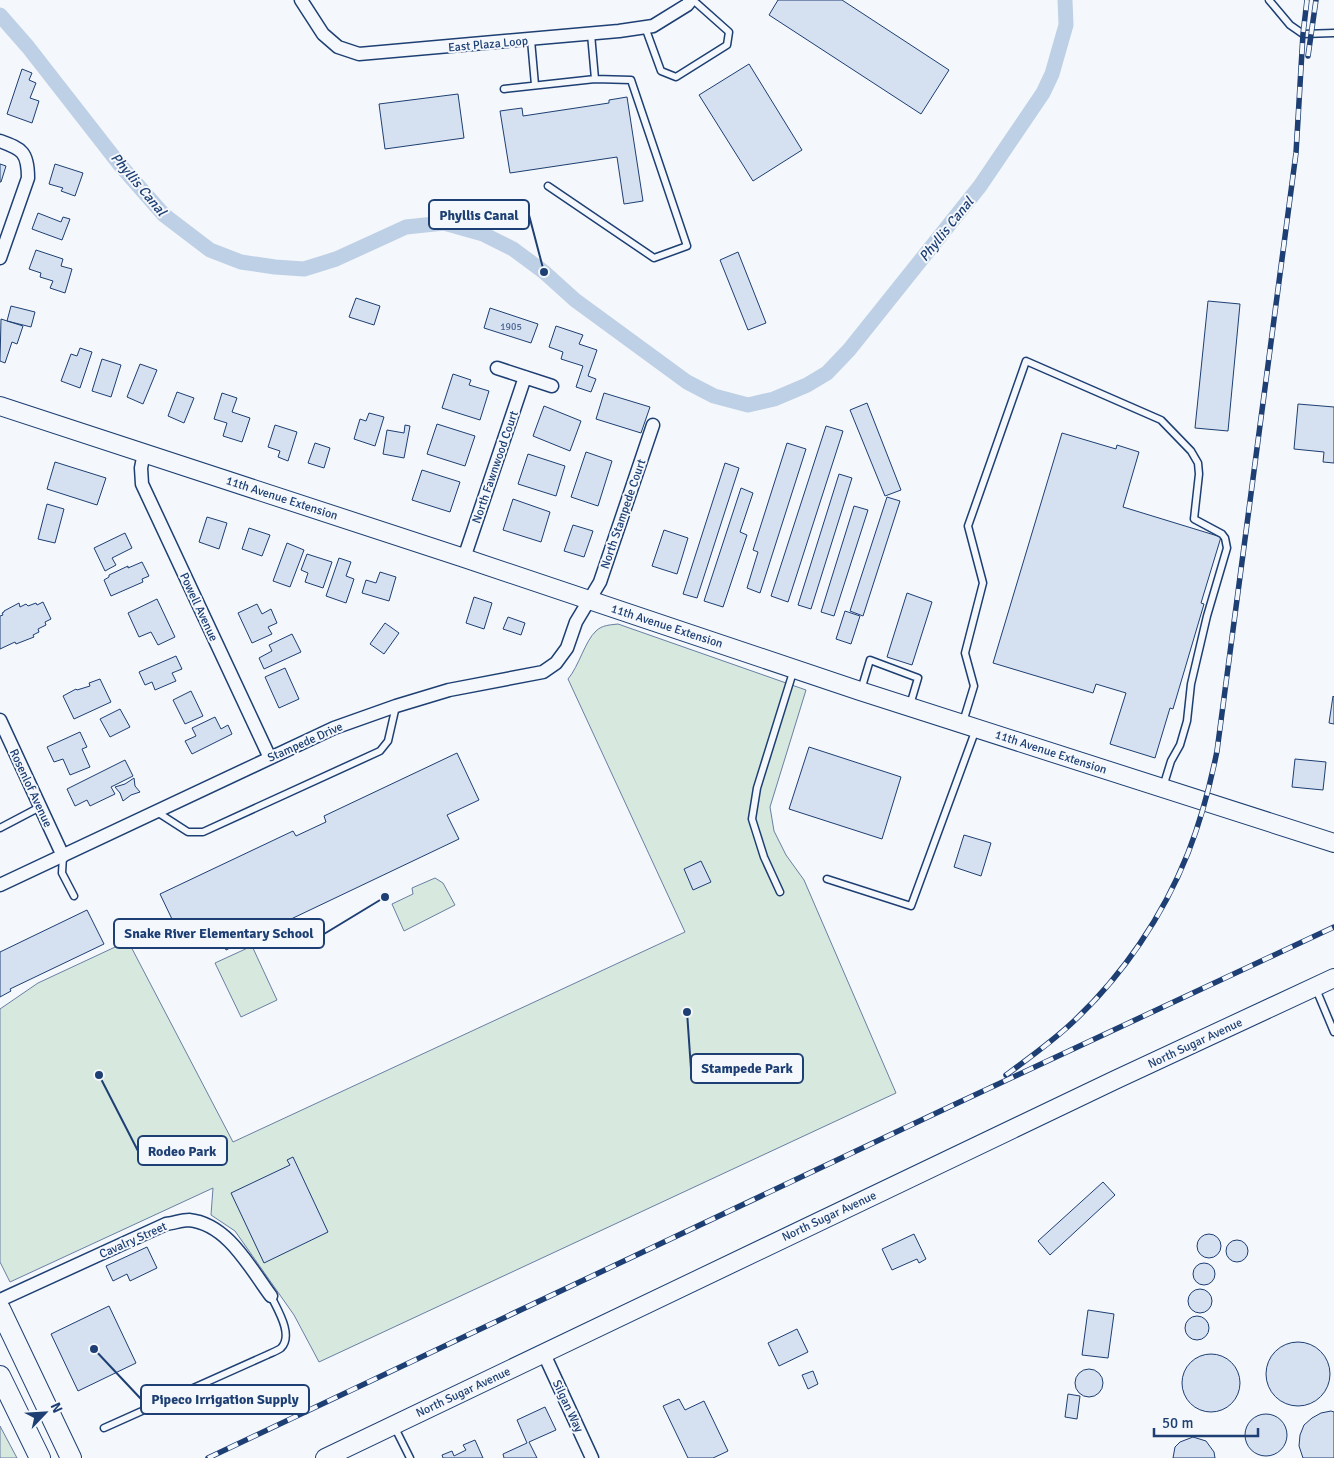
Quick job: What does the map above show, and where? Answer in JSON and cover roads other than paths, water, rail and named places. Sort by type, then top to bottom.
[{"type":"main road","points":[[0,1309],[71,1458]]},
{"type":"main road","points":[[0,1376],[5,1392],[40,1458]]},
{"type":"street","name":"East Plaza Loop","points":[[301,0],[323,34],[338,47],[359,54],[531,40],[653,26],[687,6],[692,0]]},
{"type":"street","points":[[0,141],[18,147],[25,156],[28,168],[28,178],[0,258]]},
{"type":"street","points":[[497,368],[552,386]]},
{"type":"street","name":"North Fawnwood Court","points":[[464,558],[525,377]]},
{"type":"street","name":"11th Avenue Extension","points":[[0,406],[464,558],[860,691],[1334,843]]},
{"type":"street","name":"North Stampede Court","points":[[589,601],[600,582],[653,425]]},
{"type":"street","name":"Powell Avenue","points":[[144,453],[141,468],[142,484],[270,758]]},
{"type":"street","name":"Stampede Drive","points":[[0,885],[334,728],[449,690],[543,672],[556,663],[567,648],[576,622],[589,601]]},
{"type":"street","name":"Rosenlof Avenue","points":[[0,720],[63,856]]},
{"type":"street","name":"North Sugar Avenue","points":[[325,1458],[1079,1097],[1334,978]]},
{"type":"street","name":"Cavalry Street","points":[[0,1300],[166,1224],[188,1220],[207,1224],[226,1237],[271,1296]]},
{"type":"street","name":"Silgan Way","points":[[544,1354],[592,1458]]},
{"type":"lane","points":[[645,27],[661,71],[676,77],[727,46],[728,32],[692,0]]},
{"type":"lane","points":[[1269,0],[1290,25],[1303,34],[1334,33]]},
{"type":"lane","points":[[591,34],[596,79]]},
{"type":"lane","points":[[531,40],[535,85]]},
{"type":"lane","points":[[504,89],[596,79],[631,80],[688,246],[654,258],[548,186]]},
{"type":"lane","points":[[827,879],[911,906],[969,726],[974,686],[965,652],[983,583],[968,526],[1026,361],[1161,420],[1191,451],[1198,463],[1199,474],[1194,519],[1222,534],[1225,538],[1226,548],[1191,684],[1187,721],[1180,745],[1171,761],[1163,788]]},
{"type":"lane","points":[[860,691],[870,660],[918,678],[909,706]]},
{"type":"lane","points":[[780,892],[764,857],[752,819],[757,788],[794,668]]},
{"type":"lane","points":[[157,812],[188,832],[203,832],[380,751],[388,741],[396,706]]},
{"type":"lane","points":[[0,828],[40,807]]},
{"type":"lane","points":[[63,856],[62,873],[74,896]]},
{"type":"lane","points":[[1315,987],[1334,1032]]},
{"type":"lane","points":[[104,1428],[267,1356],[282,1347],[286,1339],[285,1323],[271,1296]]},
{"type":"lane","points":[[393,1425],[410,1458]]},
{"type":"waterway","name":"Phyllis Canal","points":[[0,15],[28,47],[120,165],[164,215],[210,250],[241,262],[304,269],[336,259],[406,227],[444,223],[483,234],[513,249],[544,272],[575,300],[687,382],[714,396],[748,405],[774,399],[807,385],[827,373],[849,350],[980,186],[1043,93],[1052,74],[1066,25],[1065,0]]},
{"type":"railway","points":[[1006,1075],[1074,1021],[1125,964],[1154,922],[1167,899],[1193,841],[1205,803],[1217,751],[1296,153],[1303,34],[1307,0]]},
{"type":"railway","points":[[1308,56],[1316,0]]},
{"type":"railway","points":[[208,1458],[1334,927]]},
{"type":"place","name":"Phyllis Canal","points":[[544,272]]},
{"type":"place","name":"Snake River Elementary School","points":[[385,897]]},
{"type":"place","name":"Stampede Park","points":[[687,1012]]},
{"type":"place","name":"Rodeo Park","points":[[99,1075]]},
{"type":"place","name":"Pipeco Irrigation Supply","points":[[94,1349]]}]
